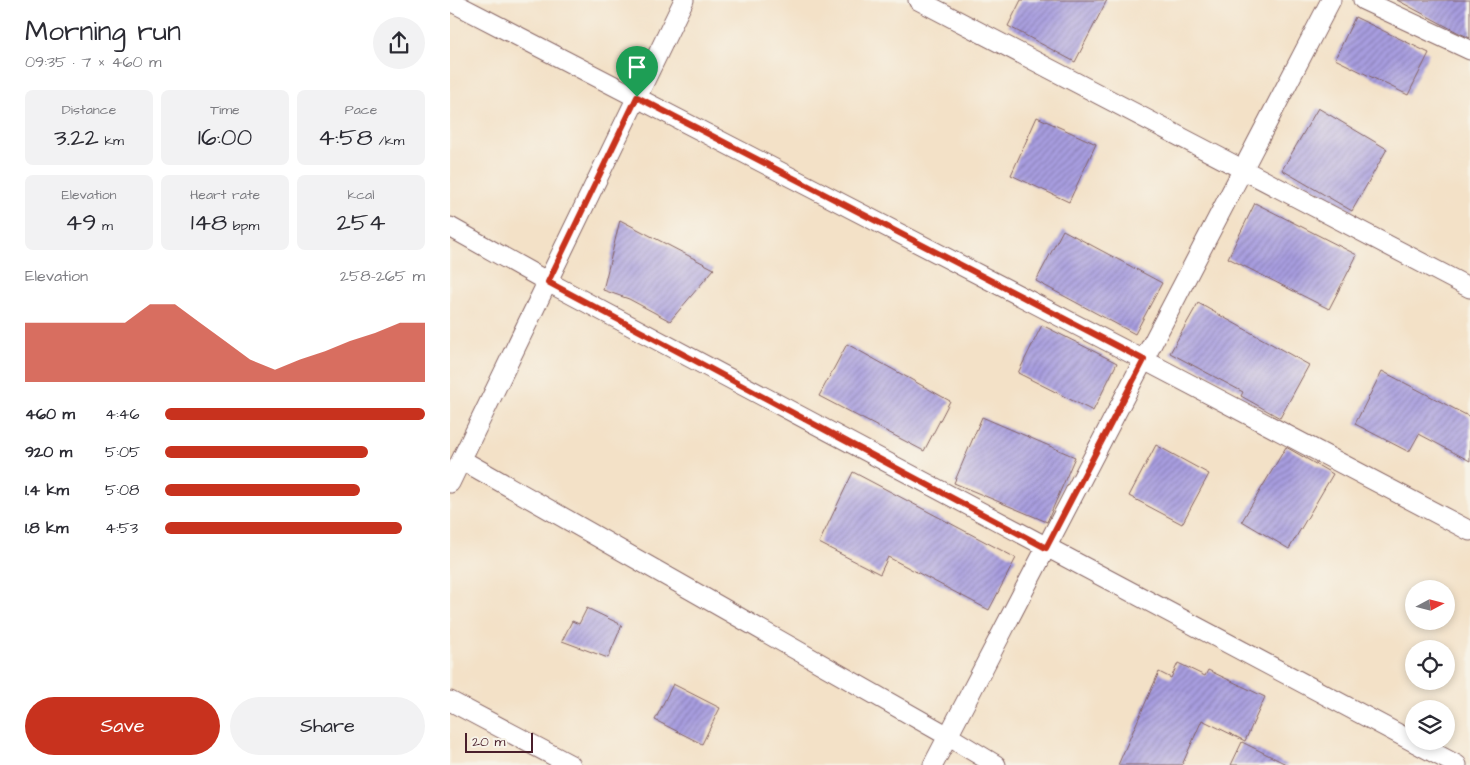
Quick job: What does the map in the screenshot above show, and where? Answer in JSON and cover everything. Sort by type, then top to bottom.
[{"type":"street","points":[[450,483],[684,0]]},
{"type":"street","points":[[918,0],[1244,168],[1470,288]]},
{"type":"street","points":[[933,765],[1331,0]]},
{"type":"street","points":[[1362,0],[1470,50]]},
{"type":"street","points":[[450,1],[1470,531]]},
{"type":"street","points":[[450,227],[548,282],[1457,765]]},
{"type":"street","points":[[462,460],[996,765]]},
{"type":"street","points":[[450,701],[570,765]]},
{"type":"building","points":[[1021,0],[1107,0],[1075,62],[1008,26]]},
{"type":"building","points":[[1397,0],[1470,0],[1470,38],[1459,33]]},
{"type":"building","points":[[1355,17],[1429,53],[1408,95],[1335,59]]},
{"type":"building","points":[[1318,108],[1387,149],[1352,211],[1282,170]]},
{"type":"building","points":[[1037,117],[1096,144],[1069,202],[1011,175]]},
{"type":"building","points":[[1255,203],[1357,255],[1329,309],[1228,258]]},
{"type":"building","points":[[620,220],[714,269],[670,321],[629,299],[603,290]]},
{"type":"building","points":[[1063,230],[1162,283],[1135,334],[1036,281]]},
{"type":"building","points":[[1198,303],[1309,365],[1280,418],[1241,396],[1243,392],[1170,353]]},
{"type":"building","points":[[1042,325],[1117,363],[1093,411],[1018,373]]},
{"type":"building","points":[[847,344],[950,401],[924,451],[819,396]]},
{"type":"building","points":[[1382,371],[1470,417],[1470,461],[1419,434],[1409,452],[1355,424]]},
{"type":"building","points":[[982,417],[1075,457],[1047,522],[954,483]]},
{"type":"building","points":[[1156,445],[1209,474],[1182,524],[1129,496]]},
{"type":"building","points":[[1286,447],[1333,474],[1289,549],[1242,521]]},
{"type":"building","points":[[853,472],[1016,558],[989,610],[888,557],[880,574],[819,543]]},
{"type":"building","points":[[587,608],[622,625],[608,658],[562,641],[572,621],[579,624]]},
{"type":"building","points":[[1178,663],[1205,676],[1208,670],[1265,697],[1245,741],[1202,720],[1182,765],[1118,765],[1159,672],[1171,678]]},
{"type":"building","points":[[673,684],[720,708],[702,744],[655,720]]},
{"type":"building","points":[[1242,742],[1288,765],[1231,765]]},
{"type":"route","points":[[637,97],[1144,360],[1046,548],[548,282],[637,97]]}]
